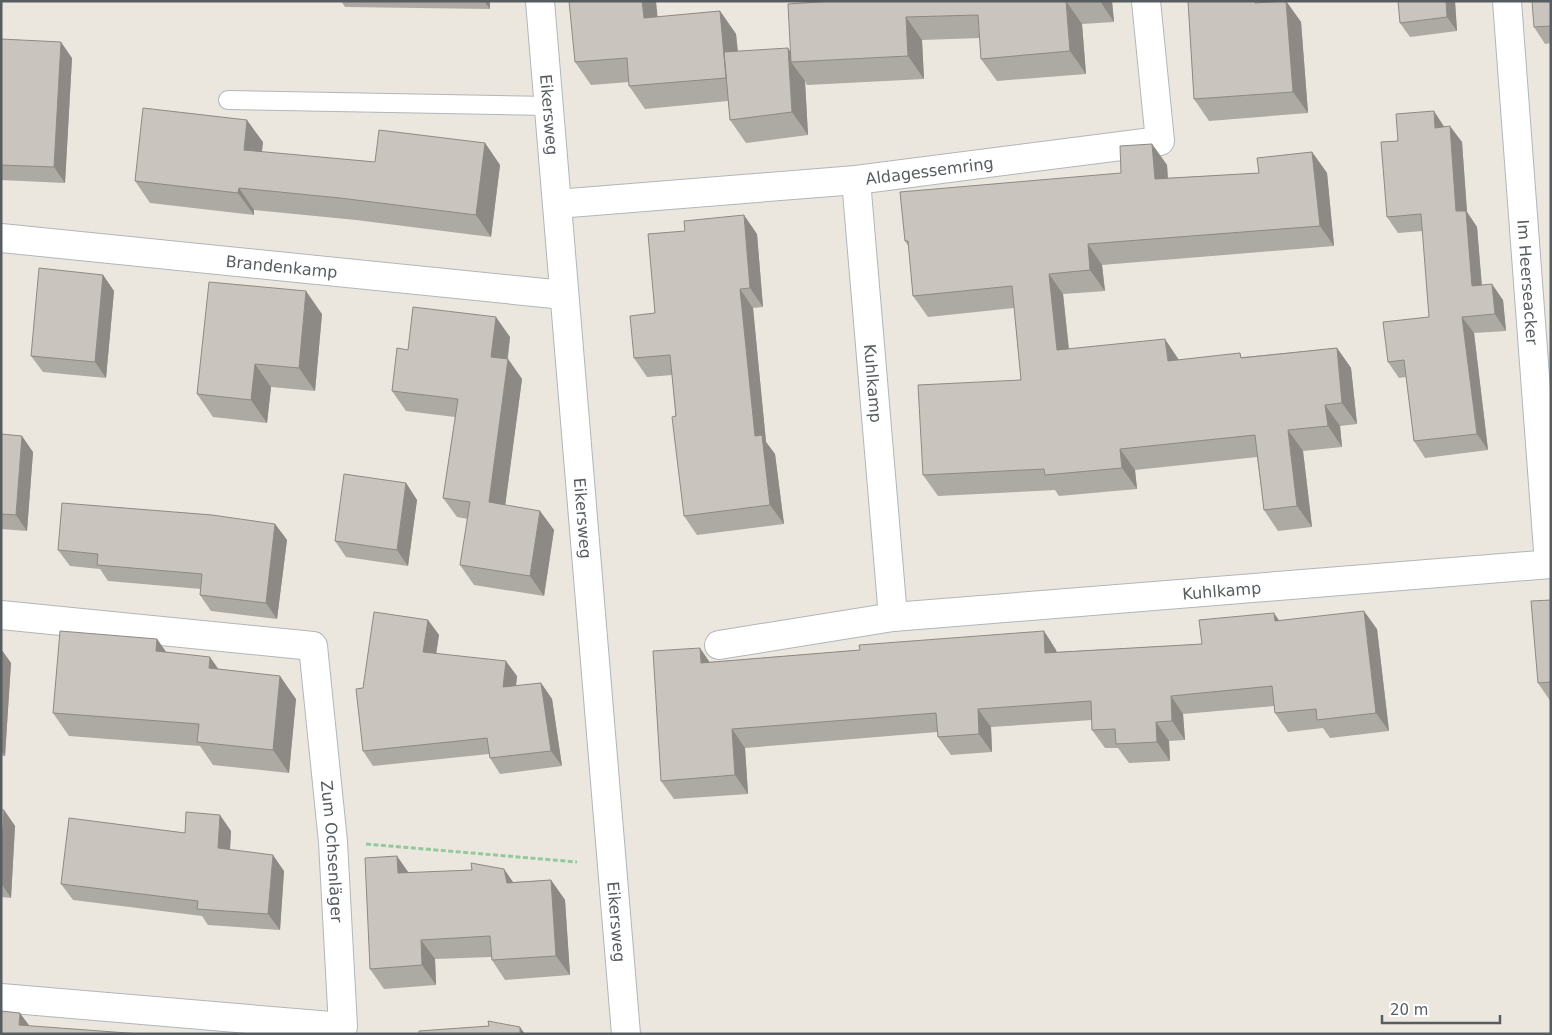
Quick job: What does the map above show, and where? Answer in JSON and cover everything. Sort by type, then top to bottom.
[{"type":"street","name":"Eikersweg","points":[[540,1],[626,1034]]},
{"type":"street","name":"Aldagessemring","points":[[557,204],[856,180],[1160,141],[1146,1]]},
{"type":"street","name":"Im Heerseacker","points":[[1507,1],[1550,564]]},
{"type":"street","name":"Kuhlkamp","points":[[856,180],[893,617]]},
{"type":"street","name":"Brandenkamp","points":[[1,238],[564,295]]},
{"type":"street","name":"Kuhlkamp","points":[[719,645],[893,617],[1550,564]]},
{"type":"street","name":"Zum Ochsenläger","points":[[1,615],[313,646],[334,842],[343,1027],[1,998]]},
{"type":"lane","points":[[228,100],[549,106]]},
{"type":"path","points":[[334,842],[613,865]]},
{"type":"building","points":[[569,1],[642,1],[644,18],[720,11],[726,78],[629,86],[627,58],[575,62]]},
{"type":"building","points":[[834,1],[1066,1],[1070,51],[981,59],[978,15],[906,17],[908,56],[791,62],[788,4]]},
{"type":"building","points":[[1188,1],[1255,1],[1255,3],[1286,1],[1293,92],[1194,99]]},
{"type":"building","points":[[1398,1],[1446,1],[1447,17],[1400,23]]},
{"type":"building","points":[[1532,1],[1551,1],[1551,26],[1534,27]]},
{"type":"building","points":[[1,39],[61,42],[54,167],[1,165]]},
{"type":"building","points":[[788,48],[792,112],[730,120],[724,52]]},
{"type":"building","points":[[143,108],[247,120],[244,150],[375,162],[379,130],[485,143],[476,215],[340,198],[239,188],[238,193],[135,181]]},
{"type":"building","points":[[1434,111],[1435,128],[1450,126],[1456,211],[1466,211],[1472,286],[1492,284],[1495,314],[1462,317],[1477,434],[1414,441],[1404,360],[1388,362],[1383,322],[1429,317],[1421,214],[1387,217],[1381,142],[1398,141],[1396,114]]},
{"type":"building","points":[[1152,144],[1155,179],[1259,173],[1257,158],[1312,152],[1320,226],[1088,244],[1090,270],[1049,274],[1057,350],[1165,339],[1168,361],[1240,353],[1241,358],[1337,348],[1342,403],[1325,405],[1328,426],[1288,430],[1297,506],[1264,510],[1255,435],[1120,449],[1122,468],[1045,475],[1044,469],[923,475],[918,385],[1021,380],[1012,286],[913,296],[908,241],[905,241],[900,192],[1121,173],[1120,146]]},
{"type":"building","points":[[744,215],[750,288],[740,289],[755,436],[762,435],[770,505],[684,516],[672,417],[676,416],[670,355],[634,358],[630,316],[655,313],[648,234],[685,231],[684,221]]},
{"type":"building","points":[[39,268],[103,275],[95,362],[31,356]]},
{"type":"building","points":[[209,282],[306,291],[299,368],[255,364],[251,400],[197,394]]},
{"type":"building","points":[[413,307],[496,317],[491,357],[508,359],[489,502],[540,511],[530,576],[460,565],[470,502],[443,498],[458,399],[392,391],[397,348],[408,350]]},
{"type":"building","points":[[1,434],[22,436],[16,515],[1,514]]},
{"type":"building","points":[[344,474],[406,483],[397,550],[335,541]]},
{"type":"building","points":[[62,503],[212,515],[275,524],[266,603],[200,595],[202,574],[97,565],[98,554],[58,550]]},
{"type":"building","points":[[1551,600],[1551,682],[1538,683],[1531,601]]},
{"type":"building","points":[[1364,611],[1376,713],[1317,720],[1316,709],[1275,713],[1272,686],[1171,696],[1172,721],[1156,722],[1157,742],[1116,744],[1115,729],[1092,730],[1091,701],[978,709],[979,734],[938,737],[936,713],[732,729],[735,775],[661,781],[653,651],[700,648],[701,663],[860,650],[859,645],[1044,631],[1045,653],[1202,644],[1199,620],[1274,613],[1275,621]]},
{"type":"building","points":[[374,612],[428,620],[423,652],[506,661],[503,687],[541,683],[551,751],[490,758],[487,738],[363,751],[356,689],[363,688]]},
{"type":"building","points":[[60,631],[157,639],[156,651],[210,657],[209,668],[280,676],[273,750],[197,742],[199,724],[53,713]]},
{"type":"building","points":[[1,810],[4,810],[1,859]]},
{"type":"building","points":[[186,812],[220,815],[218,848],[273,855],[268,914],[197,909],[198,901],[61,884],[69,818],[185,833]]},
{"type":"building","points":[[397,856],[398,873],[472,870],[471,863],[504,869],[507,883],[551,880],[556,956],[492,960],[490,936],[421,940],[422,965],[370,969],[365,858]]},
{"type":"building","points":[[1,1011],[20,1013],[19,1025],[141,1034],[1,1034]]},
{"type":"building","points":[[488,1021],[520,1027],[520,1034],[419,1034],[419,1031],[489,1026]]}]
